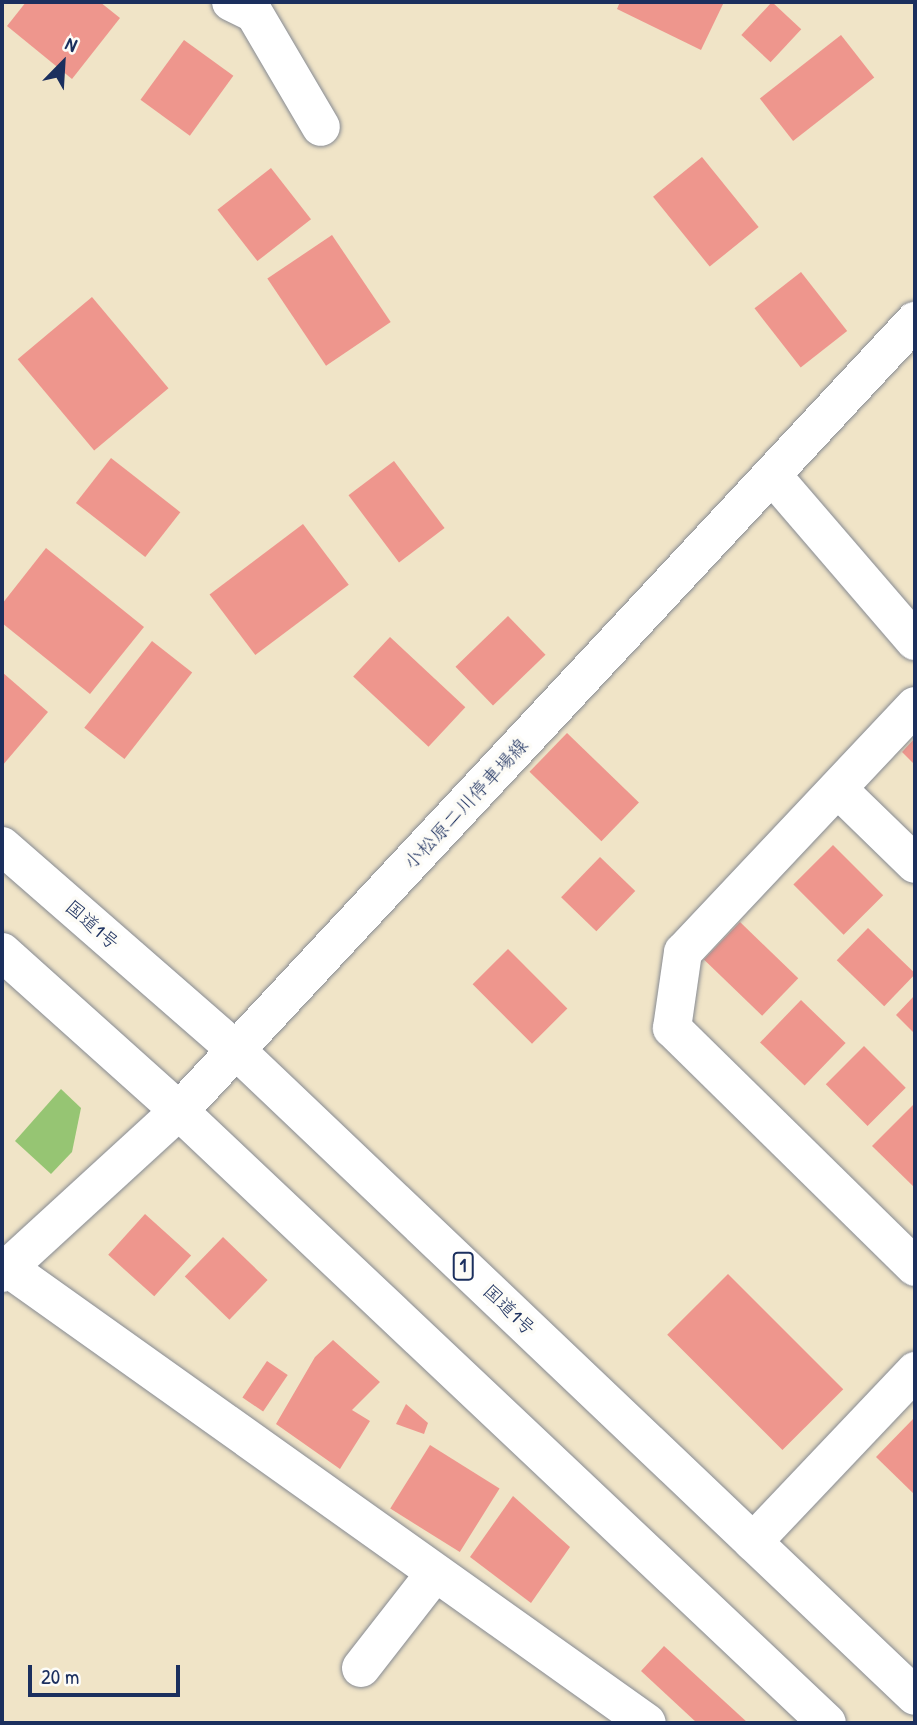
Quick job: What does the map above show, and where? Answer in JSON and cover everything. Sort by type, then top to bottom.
[{"type":"main road","points":[[231,2],[254,13],[321,127]]},
{"type":"main road","name":"小松原二川停車場線","points":[[5,1271],[179,1111],[915,321]]},
{"type":"main road","points":[[772,475],[915,641]]},
{"type":"main road","points":[[915,706],[839,790],[683,952],[672,1028],[915,1267]]},
{"type":"main road","points":[[839,790],[915,864]]},
{"type":"main road","name":"国道1号","points":[[2,846],[236,1050],[915,1696]]},
{"type":"main road","points":[[2,952],[179,1111],[827,1723]]},
{"type":"main road","points":[[5,1271],[647,1723]]},
{"type":"main road","points":[[753,1542],[915,1371]]},
{"type":"main road","points":[[361,1668],[435,1573]]},
{"type":"green space","points":[[61,1089],[81,1108],[72,1152],[51,1174],[15,1141]]},
{"type":"building","points":[[26,2],[100,2],[120,18],[72,79],[7,26]]},
{"type":"building","points":[[620,2],[724,2],[701,50],[617,9]]},
{"type":"building","points":[[772,2],[801,29],[771,62],[741,35]]},
{"type":"building","points":[[841,35],[874,78],[793,141],[760,98]]},
{"type":"building","points":[[184,40],[233,76],[190,136],[141,100]]},
{"type":"building","points":[[702,157],[759,227],[710,267],[653,197]]},
{"type":"building","points":[[271,168],[311,219],[257,261],[217,210]]},
{"type":"building","points":[[332,235],[391,322],[326,366],[267,279]]},
{"type":"building","points":[[801,272],[847,331],[801,367],[755,308]]},
{"type":"building","points":[[92,297],[168,388],[94,451],[18,359]]},
{"type":"building","points":[[111,458],[180,512],[145,557],[76,503]]},
{"type":"building","points":[[394,461],[445,528],[399,562],[348,495]]},
{"type":"building","points":[[303,524],[349,585],[255,655],[210,594]]},
{"type":"building","points":[[46,548],[144,627],[90,694],[2,623],[2,604]]},
{"type":"building","points":[[508,616],[546,655],[493,706],[455,667]]},
{"type":"building","points":[[390,637],[465,707],[429,747],[353,676]]},
{"type":"building","points":[[152,641],[192,672],[124,759],[84,728]]},
{"type":"building","points":[[2,672],[48,712],[2,766]]},
{"type":"building","points":[[567,733],[639,802],[601,841],[529,772]]},
{"type":"building","points":[[915,738],[915,765],[902,752]]},
{"type":"building","points":[[833,845],[883,895],[844,935],[793,885]]},
{"type":"building","points":[[600,857],[635,891],[596,931],[561,897]]},
{"type":"building","points":[[740,922],[798,978],[762,1016],[704,959]]},
{"type":"building","points":[[868,928],[915,973],[884,1006],[837,960]]},
{"type":"building","points":[[508,949],[567,1008],[532,1044],[473,984]]},
{"type":"building","points":[[915,995],[915,1034],[896,1015]]},
{"type":"building","points":[[801,1000],[846,1043],[805,1086],[760,1042]]},
{"type":"building","points":[[864,1046],[906,1088],[868,1126],[826,1084]]},
{"type":"building","points":[[915,1103],[915,1188],[872,1146]]},
{"type":"building","points":[[145,1214],[191,1255],[154,1296],[108,1255]]},
{"type":"building","points":[[223,1237],[268,1280],[229,1320],[185,1277]]},
{"type":"building","points":[[728,1274],[843,1389],[782,1450],[667,1335]]},
{"type":"building","points":[[333,1340],[380,1382],[352,1410],[370,1421],[340,1469],[276,1424],[315,1357]]},
{"type":"building","points":[[267,1361],[288,1375],[263,1411],[242,1397]]},
{"type":"building","points":[[406,1404],[428,1423],[424,1434],[396,1424]]},
{"type":"building","points":[[915,1417],[915,1495],[876,1457]]},
{"type":"building","points":[[430,1445],[500,1488],[460,1552],[390,1509]]},
{"type":"building","points":[[513,1496],[570,1547],[531,1603],[470,1557]]},
{"type":"building","points":[[664,1646],[748,1723],[697,1723],[641,1671]]}]
